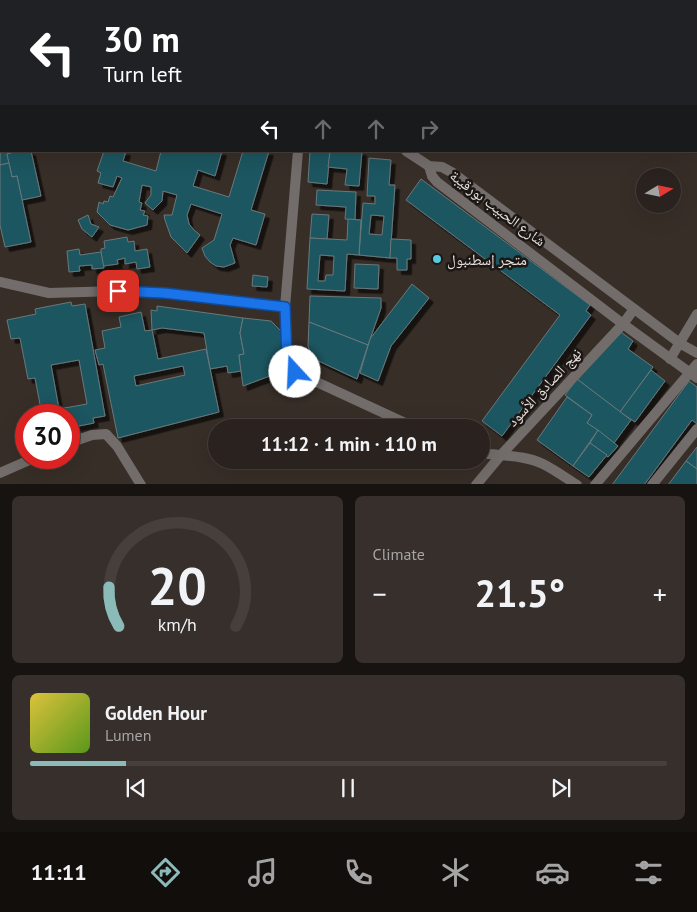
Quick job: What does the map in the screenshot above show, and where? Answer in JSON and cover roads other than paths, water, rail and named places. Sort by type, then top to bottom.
[{"type":"street","points":[[298,152],[285,307],[287,358],[289,365],[295,372],[397,419]]},
{"type":"street","points":[[408,152],[429,166]]},
{"type":"street","name":"شارع الحبيب بورقيبة","points":[[693,375],[437,182],[432,176],[429,166],[442,167],[454,173],[681,344],[697,353]]},
{"type":"street","points":[[0,282],[49,293],[118,291],[164,293],[285,307]]},
{"type":"street","name":"نهج الصادق الأسود","points":[[476,484],[624,324],[634,309]]},
{"type":"street","points":[[670,359],[681,344],[697,314]]},
{"type":"street","points":[[595,484],[693,375],[697,364]]},
{"type":"street","points":[[652,484],[697,429]]},
{"type":"street","points":[[80,438],[92,434],[106,434],[117,446],[141,484]]},
{"type":"street","points":[[490,454],[515,456],[544,465],[577,484]]},
{"type":"street","points":[[0,472],[15,466]]},
{"type":"place","name":"متجر إسطنبول","points":[[437,259]]}]
